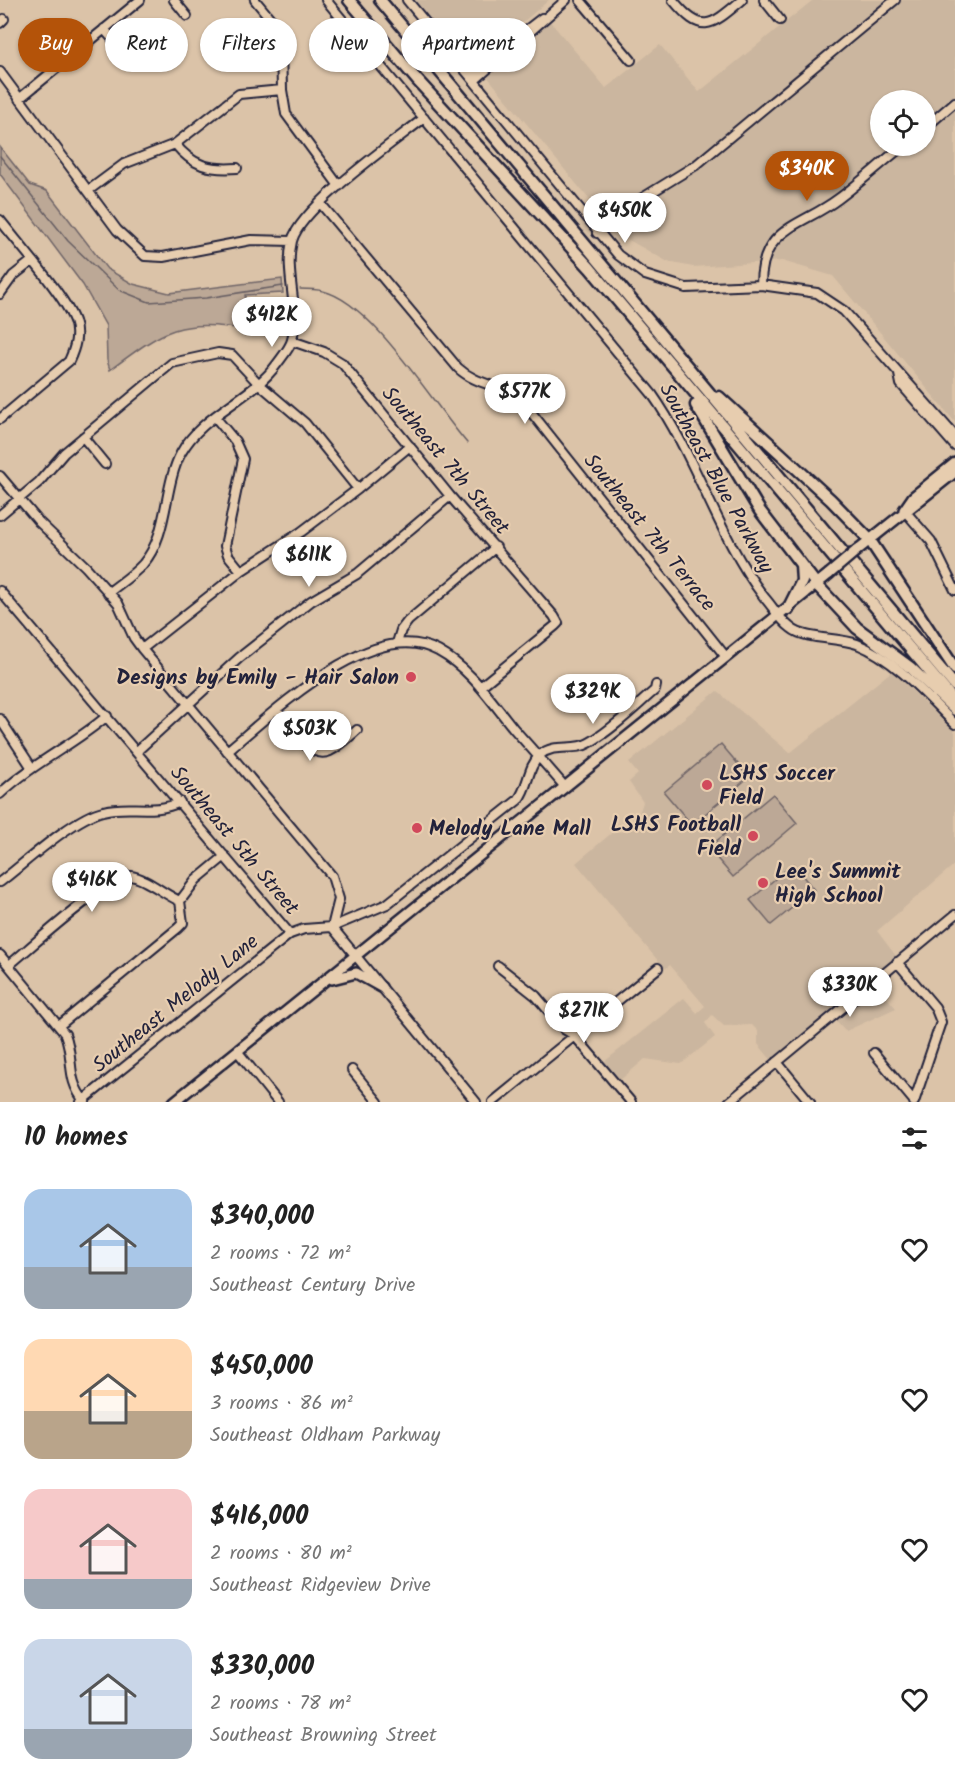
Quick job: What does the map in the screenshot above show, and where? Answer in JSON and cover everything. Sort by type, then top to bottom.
[{"type":"highway","points":[[349,0],[424,87],[530,200],[955,702]]},
{"type":"highway","points":[[380,0],[659,336],[955,686]]},
{"type":"highway","points":[[659,336],[669,340],[721,399],[831,500],[869,539],[955,669]]},
{"type":"highway","points":[[665,358],[667,366],[703,414],[760,511],[816,584],[857,628],[910,668],[955,710]]},
{"type":"highway","points":[[784,613],[802,581],[801,564]]},
{"type":"main road","points":[[904,510],[909,501],[955,463]]},
{"type":"main road","points":[[174,1102],[327,981],[726,657],[784,613],[904,510],[913,506],[955,472]]},
{"type":"main road","points":[[327,981],[357,974],[381,987]]},
{"type":"street","points":[[20,99],[140,0]]},
{"type":"street","points":[[174,0],[187,16]]},
{"type":"street","points":[[255,0],[274,23],[281,45],[282,90],[286,114],[296,131],[339,186]]},
{"type":"street","name":"Southeast Blue Parkway","points":[[326,0],[657,400],[681,442],[730,546],[747,574],[784,613],[796,632],[846,641],[872,652],[911,682],[955,724]]},
{"type":"street","points":[[407,0],[618,255],[647,276],[686,288],[761,285],[818,293],[844,310],[955,436]]},
{"type":"street","points":[[473,77],[535,30],[566,0]]},
{"type":"street","points":[[580,0],[631,60]]},
{"type":"street","points":[[673,0],[691,20],[704,25],[717,21],[742,0]]},
{"type":"street","points":[[764,0],[780,20]]},
{"type":"street","points":[[597,232],[631,205],[696,165],[895,0]]},
{"type":"street","points":[[0,72],[117,230],[145,256],[164,257],[251,240],[292,241]]},
{"type":"street","points":[[89,190],[124,164],[176,144],[239,94],[282,90]]},
{"type":"street","points":[[936,118],[955,102]]},
{"type":"street","points":[[108,593],[143,564],[150,551],[158,534],[182,452],[215,417],[258,383],[276,365],[292,341],[289,268],[292,241],[300,224],[339,186],[424,118]]},
{"type":"street","points":[[176,144],[183,153],[204,168],[237,168]]},
{"type":"street","points":[[761,285],[763,260],[777,237],[791,225],[839,198],[891,156]]},
{"type":"street","name":"Southeast 7th Terrace","points":[[321,204],[458,368],[476,381],[510,393],[524,402],[726,657]]},
{"type":"street","points":[[0,220],[74,319],[76,342],[69,361],[0,419]]},
{"type":"street","points":[[0,294],[13,276],[32,261]]},
{"type":"street","name":"Southeast 7th Street","points":[[292,341],[324,352],[342,363],[450,496],[496,547],[558,623],[480,687]]},
{"type":"street","points":[[0,515],[83,437],[172,363],[218,353],[232,355],[258,383],[306,423],[358,489]]},
{"type":"street","points":[[899,374],[901,384],[955,446]]},
{"type":"street","points":[[215,417],[235,441],[243,459],[225,546],[228,555],[241,571]]},
{"type":"street","points":[[83,437],[105,464]]},
{"type":"street","points":[[142,649],[241,571],[301,532],[358,489],[410,446]]},
{"type":"street","points":[[0,476],[118,603],[134,638],[142,649],[332,876],[339,899],[332,927]]},
{"type":"street","points":[[137,751],[239,658],[311,601],[357,574],[450,496]]},
{"type":"street","points":[[904,510],[931,541],[955,590]]},
{"type":"street","points":[[397,643],[401,630],[408,621],[496,547]]},
{"type":"street","name":"Southeast 5th Street","points":[[0,591],[290,934],[304,928],[332,927]]},
{"type":"street","points":[[227,751],[277,710],[353,658],[397,643],[415,642],[436,650],[453,661],[480,687],[565,787]]},
{"type":"street","points":[[332,927],[387,904],[518,800],[525,789],[531,767],[539,756],[553,748],[587,745],[655,690],[656,685]]},
{"type":"street","points":[[277,710],[307,746],[318,752],[330,751],[357,730]]},
{"type":"street","points":[[0,794],[32,768],[71,744],[107,716]]},
{"type":"street","points":[[0,719],[32,768]]},
{"type":"street","points":[[0,882],[80,821],[101,811],[119,808],[151,810],[168,808],[180,802]]},
{"type":"street","points":[[60,1025],[183,923],[180,901],[196,880],[225,856]]},
{"type":"street","points":[[9,965],[99,891],[121,877],[130,876],[143,879],[159,891],[180,901]]},
{"type":"street","points":[[729,1102],[955,915]]},
{"type":"street","points":[[332,927],[476,1102]]},
{"type":"street","name":"Southeast Melody Lane","points":[[83,1101],[290,934]]},
{"type":"street","points":[[0,955],[60,1025],[68,1040],[72,1082],[83,1101]]},
{"type":"street","points":[[897,962],[935,1007],[941,1022],[914,1102]]},
{"type":"street","points":[[498,966],[536,996],[564,1029],[574,1035],[632,1102]]},
{"type":"street","points":[[493,1102],[658,968]]},
{"type":"street","points":[[238,1052],[278,1102]]},
{"type":"street","points":[[874,1053],[914,1102]]},
{"type":"street","points":[[777,1062],[810,1102]]},
{"type":"street","points":[[352,1070],[378,1102]]},
{"type":"shaded area","points":[[415,0],[549,0],[528,18],[430,18]]},
{"type":"shaded area","points":[[813,0],[955,0],[955,422],[833,276],[782,261],[693,267],[668,262],[618,234],[486,75],[490,72],[536,72],[536,33],[548,19],[606,88],[660,45],[699,92]]},
{"type":"shaded area","points":[[0,147],[30,185],[47,191],[107,269],[133,284],[169,293],[282,279],[283,293],[245,295],[249,330],[205,325],[174,330],[145,345],[110,370],[107,360],[106,326],[83,285],[0,174]]},
{"type":"shaded area","name":"Lee's Summit High School","points":[[892,671],[955,732],[955,864],[877,931],[896,956],[870,979],[896,1008],[846,1031],[829,1013],[773,1062],[758,1044],[758,1031],[752,1025],[724,1026],[712,1015],[705,1023],[715,1037],[681,1064],[645,1059],[619,1081],[604,1062],[684,998],[697,1013],[705,1006],[670,965],[665,969],[576,863],[614,831],[622,832],[639,814],[643,802],[629,782],[638,774],[629,763],[717,691],[790,753]]},
{"type":"shaded area","name":"LSHS Soccer Field","points":[[721,744],[749,777],[692,825],[664,792]]},
{"type":"shaded area","name":"LSHS Football Field","points":[[773,794],[797,823],[733,877],[708,848]]},
{"type":"shaded area","points":[[793,864],[814,890],[771,925],[750,900]]},
{"type":"waterway","points":[[0,156],[68,241],[119,290],[149,302],[206,298],[283,286]]},
{"type":"waterway","points":[[300,289],[323,291],[342,299],[362,314],[401,356],[467,443]]},
{"type":"place","name":"Designs by Emily - Hair Salon","points":[[411,677]]},
{"type":"place","name":"LSHS Soccer Field","points":[[707,785]]},
{"type":"place","name":"Melody Lane Mall","points":[[417,828]]},
{"type":"place","name":"LSHS Football Field","points":[[753,836]]},
{"type":"place","name":"Lee's Summit High School","points":[[763,883]]}]
